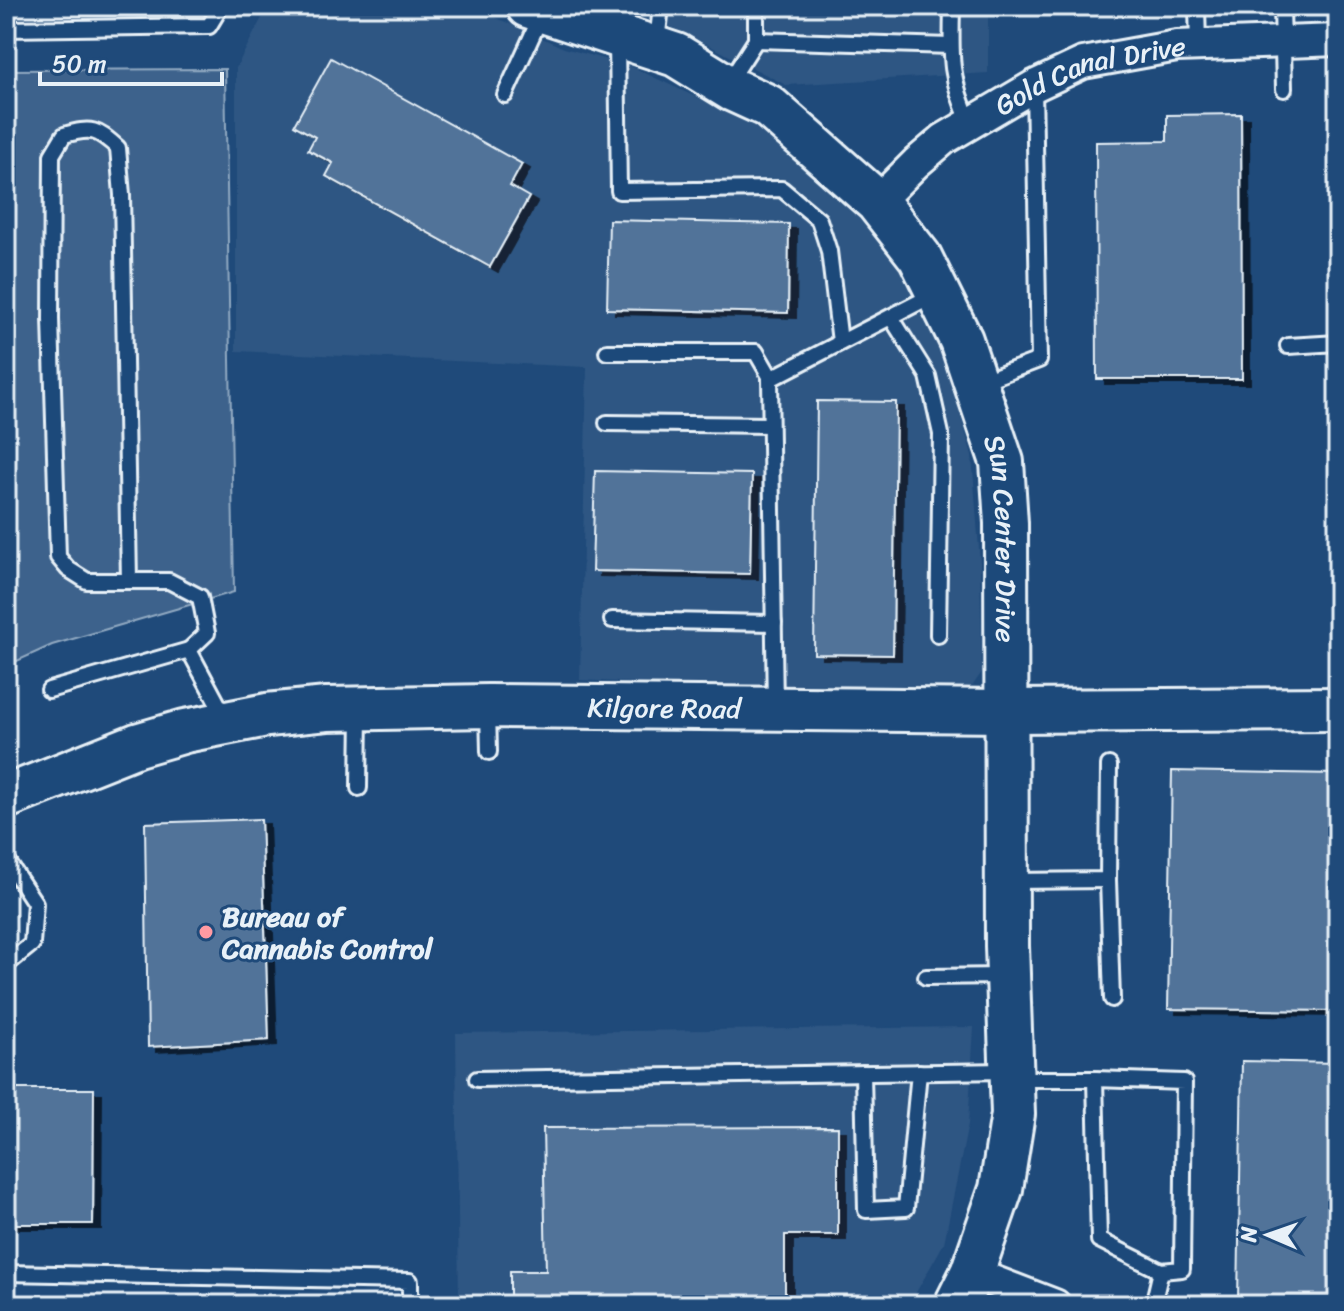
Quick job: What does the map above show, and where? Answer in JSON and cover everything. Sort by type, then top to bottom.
[{"type":"street","name":"Sun Center Drive","points":[[536,9],[676,55],[768,106],[877,202],[920,257],[961,340],[977,384],[1002,462],[1006,523],[1008,976],[1013,1114],[1001,1189],[964,1289]]},
{"type":"street","name":"Gold Canal Drive","points":[[877,202],[916,163],[970,123],[1034,86],[1083,63],[1149,50],[1198,45],[1338,40]]},
{"type":"street","name":"Kilgore Road","points":[[6,797],[137,745],[267,715],[360,708],[1338,709]]},
{"type":"street","points":[[964,1289],[1055,1305]]},
{"type":"lane","points":[[6,29],[209,26],[221,6]]},
{"type":"lane","points":[[656,47],[661,6]]},
{"type":"lane","points":[[727,86],[756,40],[756,6]]},
{"type":"lane","points":[[952,6],[952,70],[956,92],[970,123]]},
{"type":"lane","points":[[1197,6],[1198,45]]},
{"type":"lane","points":[[1282,6],[1284,89]]},
{"type":"lane","points":[[505,95],[536,9]]},
{"type":"lane","points":[[617,34],[619,191],[782,189],[819,220],[829,251],[840,342]]},
{"type":"lane","points":[[756,40],[951,46]]},
{"type":"lane","points":[[977,384],[1039,360],[1034,86]]},
{"type":"lane","points":[[49,690],[189,650],[207,633],[200,597],[169,581],[129,581],[87,581],[68,569],[58,557],[51,319],[52,155],[64,135],[84,129],[100,132],[118,148],[122,195],[129,581]]},
{"type":"lane","points":[[771,378],[937,293]]},
{"type":"lane","points":[[891,317],[928,376],[941,434],[938,635]]},
{"type":"lane","points":[[1288,346],[1338,343]]},
{"type":"lane","points":[[607,352],[756,352],[771,378],[775,708]]},
{"type":"lane","points":[[607,423],[770,425]]},
{"type":"lane","points":[[612,620],[774,623]]},
{"type":"lane","points":[[189,650],[228,723]]},
{"type":"lane","points":[[488,706],[489,752]]},
{"type":"lane","points":[[359,788],[360,708]]},
{"type":"lane","points":[[1109,765],[1108,880],[1112,999]]},
{"type":"lane","points":[[6,859],[35,903],[32,944],[6,965]]},
{"type":"lane","points":[[1007,881],[1108,880]]},
{"type":"lane","points":[[926,977],[1008,976]]},
{"type":"lane","points":[[863,1073],[866,1210],[906,1208],[919,1072]]},
{"type":"lane","points":[[477,1079],[919,1072],[1184,1082],[1182,1269],[1161,1271],[1099,1240],[1095,1079]]},
{"type":"lane","points":[[1153,1305],[1161,1271]]},
{"type":"lane","points":[[6,1273],[410,1281],[410,1305]]},
{"type":"shaded area","points":[[268,6],[470,6],[564,48],[630,66],[772,133],[872,228],[933,320],[972,455],[980,563],[982,672],[973,685],[916,698],[580,680],[587,367],[236,351],[236,68]]},
{"type":"shaded area","points":[[613,6],[988,6],[988,73],[786,85],[681,31]]},
{"type":"shaded area","points":[[225,69],[234,592],[52,645],[6,666],[6,70]]},
{"type":"shaded area","points":[[974,1027],[968,1124],[944,1243],[909,1305],[459,1305],[456,1033]]},
{"type":"building","points":[[331,58],[522,164],[510,186],[529,197],[490,267],[326,176],[333,163],[308,150],[315,137],[294,125]]},
{"type":"building","points":[[1241,114],[1242,379],[1097,379],[1096,142],[1167,141],[1167,115]]},
{"type":"building","points":[[609,220],[789,224],[788,313],[607,309]]},
{"type":"building","points":[[817,401],[896,402],[893,655],[814,654]]},
{"type":"building","points":[[595,471],[752,474],[750,574],[592,571]]},
{"type":"building","points":[[1172,771],[1338,774],[1338,1011],[1168,1009]]},
{"type":"building","name":"Bureau of Cannabis Control","points":[[261,819],[269,1040],[148,1047],[145,823]]},
{"type":"building","points":[[1242,1061],[1338,1063],[1338,1303],[1238,1301]]},
{"type":"building","points":[[6,1089],[94,1089],[93,1224],[6,1224]]},
{"type":"building","points":[[838,1127],[838,1235],[785,1235],[785,1305],[510,1305],[510,1271],[546,1271],[543,1128]]},
{"type":"place","name":"Bureau of Cannabis Control","points":[[206,932]]}]
